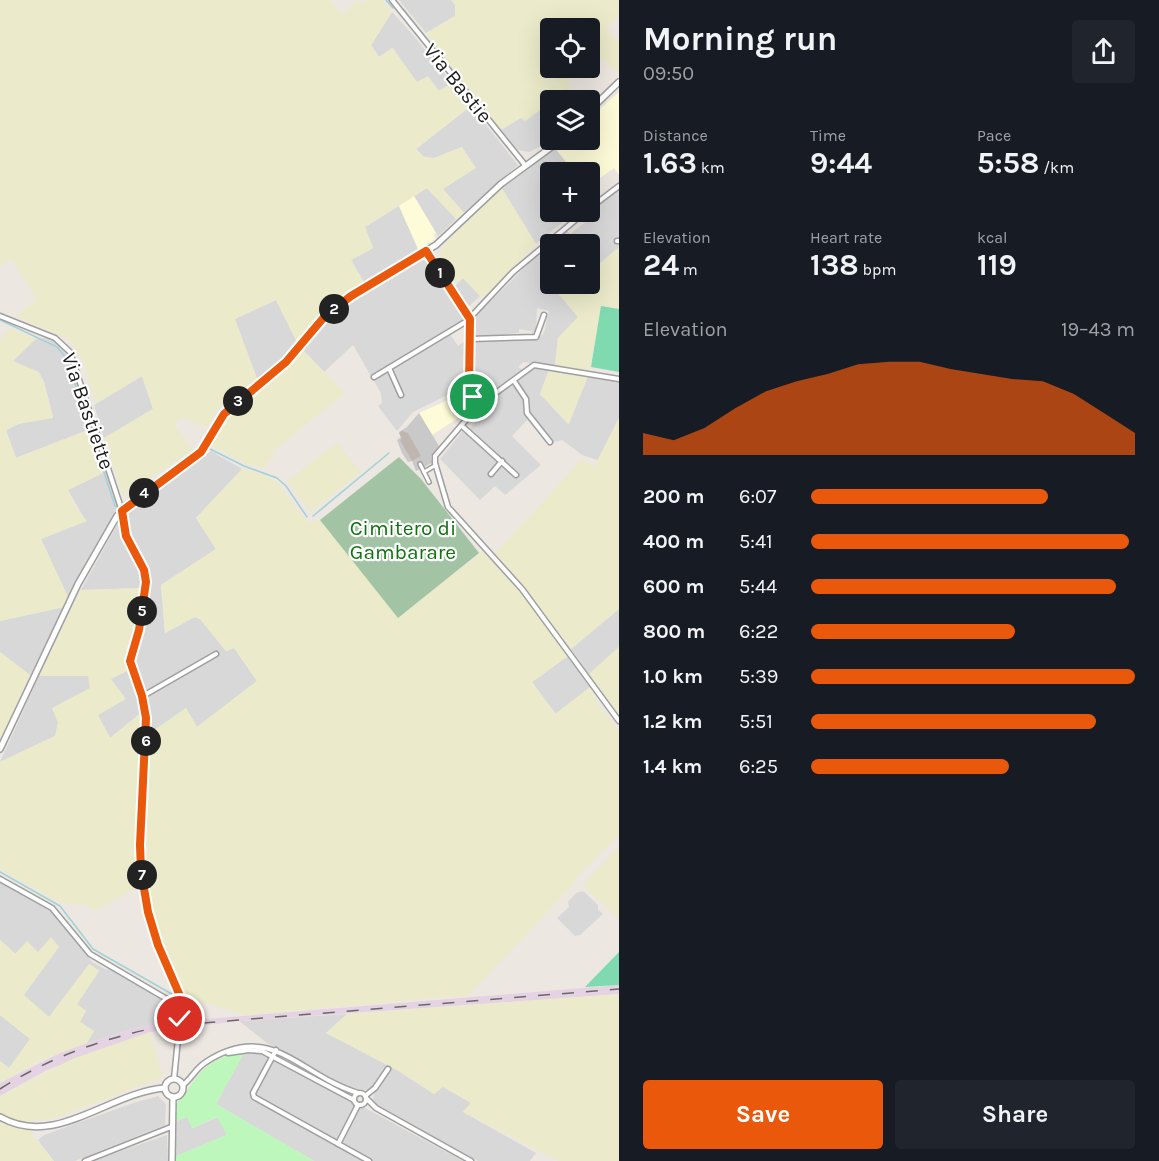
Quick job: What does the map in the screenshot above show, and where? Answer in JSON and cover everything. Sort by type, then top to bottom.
[{"type":"street","name":"Via Bastie","points":[[392,0],[525,165]]},
{"type":"street","points":[[600,100],[619,82]]},
{"type":"street","points":[[0,749],[78,584],[107,531],[122,511],[201,452],[224,414],[286,362],[325,316],[351,296],[451,234],[482,200],[547,150]]},
{"type":"street","points":[[600,200],[619,186]]},
{"type":"street","points":[[374,377],[470,319],[513,272],[573,222]]},
{"type":"street","points":[[426,251],[470,319],[470,391],[478,406]]},
{"type":"street","points":[[470,339],[536,337],[544,315]]},
{"type":"street","name":"Via Bastiette","points":[[0,316],[55,338],[70,352],[122,511],[129,545],[146,577],[139,630],[130,661],[142,696],[146,732],[140,845],[141,871],[148,912],[158,945],[180,996],[178,1004]]},
{"type":"street","points":[[619,379],[538,364],[531,366],[478,406],[435,456],[448,507],[522,590],[619,721]]},
{"type":"street","points":[[388,368],[401,395]]},
{"type":"street","points":[[514,381],[526,399],[529,417],[550,442]]},
{"type":"street","points":[[462,426],[516,474]]},
{"type":"street","points":[[491,474],[502,461]]},
{"type":"street","points":[[420,464],[429,482]]},
{"type":"street","points":[[424,472],[436,465]]},
{"type":"street","points":[[142,696],[216,654]]},
{"type":"street","points":[[0,879],[52,908],[90,954],[178,1004],[180,1019]]},
{"type":"street","points":[[174,1079],[179,1029]]},
{"type":"street","points":[[174,1079],[168,1081],[165,1088],[167,1095],[173,1097],[181,1095],[183,1085],[196,1069],[221,1054],[250,1045],[276,1050],[366,1097],[376,1108]]},
{"type":"street","points":[[221,1054],[254,1050],[273,1057],[360,1104],[376,1108],[471,1161]]},
{"type":"street","points":[[276,1050],[253,1097],[369,1161]]},
{"type":"street","points":[[338,1144],[360,1104],[388,1069]]},
{"type":"street","points":[[174,1079],[183,1085]]},
{"type":"street","points":[[0,1117],[25,1126],[50,1126],[141,1092],[165,1088]]},
{"type":"street","points":[[354,1100],[358,1093]]},
{"type":"street","points":[[172,1161],[173,1097]]},
{"type":"street","points":[[85,1161],[171,1127]]},
{"type":"street","points":[[100,1155],[103,1161]]},
{"type":"shaded area","points":[[399,0],[451,0],[455,5],[455,16],[426,33]]},
{"type":"shaded area","points":[[392,12],[452,83],[439,91],[417,83],[393,48],[379,57],[371,45]]},
{"type":"shaded area","points":[[619,92],[619,175],[614,168],[600,178],[600,162],[566,162],[557,150],[600,150],[600,109]]},
{"type":"shaded area","points":[[468,102],[518,165],[464,213],[443,189],[462,147],[434,158],[424,157],[416,149],[471,106]]},
{"type":"shaded area","points":[[540,110],[540,147],[529,152],[518,150],[501,130],[521,117],[525,120]]},
{"type":"shaded area","points":[[552,150],[557,150],[566,162],[540,162],[540,222],[563,222],[548,234],[540,234],[540,241],[536,244],[501,187]]},
{"type":"shaded area","points":[[427,188],[456,219],[438,236],[414,196]]},
{"type":"shaded area","points":[[619,190],[619,247],[600,263],[600,234],[570,234],[586,222],[600,222],[600,204]]},
{"type":"shaded area","points":[[414,196],[436,233],[434,235],[436,239],[418,249],[399,206]]},
{"type":"shaded area","points":[[399,206],[418,249],[364,282],[351,260],[373,248],[365,227]]},
{"type":"shaded area","points":[[566,229],[570,234],[560,234]]},
{"type":"shaded area","points":[[540,252],[540,294],[559,294],[578,317],[558,338],[555,365],[523,362],[518,367],[523,370],[484,403],[473,384],[475,341],[538,338],[544,333],[549,311],[537,308],[536,331],[533,334],[531,331],[519,329],[519,333],[478,337],[474,335],[474,322],[478,314]]},
{"type":"shaded area","points":[[422,260],[426,260],[464,316],[463,320],[447,330],[458,346],[465,341],[464,387],[413,412],[397,431],[378,406],[382,403],[381,393],[353,345],[324,372],[303,350],[317,332],[343,308]]},
{"type":"shaded area","points":[[463,278],[480,296],[467,308],[454,287]]},
{"type":"shaded area","points":[[276,300],[298,344],[281,364],[258,381],[234,319]]},
{"type":"shaded area","points":[[52,337],[65,344],[74,357],[93,428],[16,458],[6,430],[18,424],[53,417],[44,382],[13,361],[35,339]]},
{"type":"shaded area","points":[[531,369],[549,370],[540,394],[568,424],[588,376],[619,381],[619,418],[598,460],[582,455],[562,440],[554,442],[537,423],[528,419],[512,436],[541,465],[505,495],[495,486],[480,500],[440,459],[466,427],[469,429],[480,418],[480,410]]},
{"type":"shaded area","points":[[142,376],[153,409],[104,438],[94,405]]},
{"type":"shaded area","points":[[466,392],[475,407],[432,435],[419,413]]},
{"type":"shaded area","points":[[419,413],[439,446],[431,456],[432,463],[416,471],[412,461],[408,462],[402,453],[397,440],[401,437],[399,432],[407,427]]},
{"type":"shaded area","points":[[211,451],[242,469],[196,518],[216,549],[161,585],[165,633],[195,617],[200,619],[226,651],[234,648],[257,681],[197,727],[186,708],[153,731],[148,727],[144,694],[131,660],[144,623],[150,576],[132,544],[124,513]]},
{"type":"shaded area","points":[[109,470],[120,506],[85,563],[68,597],[41,539],[86,521],[68,490]]},
{"type":"shaded area","points":[[121,518],[121,533],[143,573],[144,588],[81,590]]},
{"type":"shaded area","points":[[64,607],[30,675],[0,652],[0,621]]},
{"type":"shaded area","points":[[619,609],[619,647],[589,674],[571,649]]},
{"type":"shaded area","points":[[568,656],[590,687],[556,714],[532,682]]},
{"type":"shaded area","points":[[129,670],[141,699],[142,712],[110,738],[98,715],[125,699],[110,679]]},
{"type":"shaded area","points":[[39,676],[89,676],[90,688],[58,723],[55,736],[0,762]]},
{"type":"shaded area","points":[[0,882],[57,915],[92,962],[107,970],[109,968],[173,1007],[177,1022],[139,1027],[87,1043],[94,1031],[80,1022],[77,1004],[99,971],[90,964],[49,1017],[23,995],[37,952],[16,954],[0,940]]},
{"type":"shaded area","points":[[583,891],[598,905],[598,910],[603,914],[580,935],[575,936],[557,918],[569,907],[568,902],[576,893]]},
{"type":"shaded area","points":[[619,985],[619,994],[239,1021],[150,1032],[47,1070],[0,1096],[0,1083],[68,1049],[139,1027],[177,1022],[177,1019],[207,1019]]},
{"type":"shaded area","points":[[347,1014],[326,1033],[397,1070],[434,1094],[443,1086],[471,1103],[463,1112],[536,1153],[530,1161],[478,1161],[372,1102],[376,1088],[363,1090],[345,1086],[271,1046],[239,1021]]},
{"type":"shaded area","points":[[0,1015],[30,1039],[9,1068],[0,1061]]},
{"type":"shaded area","points":[[245,1051],[258,1051],[269,1056],[463,1161],[314,1161],[216,1104]]},
{"type":"shaded area","points":[[158,1096],[166,1104],[165,1125],[75,1161],[54,1161],[38,1140],[44,1135]]},
{"type":"shaded area","points":[[187,1117],[193,1128],[218,1117],[227,1135],[176,1156],[174,1122]]},
{"type":"shaded area","points":[[167,1135],[168,1161],[94,1161],[112,1154]]},
{"type":"green space","points":[[0,0],[329,0],[343,15],[357,0],[363,4],[366,0],[382,0],[392,12],[371,45],[379,57],[392,48],[417,82],[428,76],[439,91],[452,83],[471,106],[416,149],[424,157],[434,158],[462,147],[476,168],[443,189],[464,213],[456,219],[427,188],[365,227],[373,248],[351,260],[364,283],[322,313],[298,344],[276,300],[235,319],[258,381],[217,410],[207,428],[182,417],[174,424],[193,450],[123,496],[104,438],[153,409],[142,376],[99,402],[95,401],[84,364],[70,340],[15,316],[37,299],[11,259],[0,266]]},
{"type":"green space","points":[[451,0],[619,0],[619,15],[606,29],[619,41],[619,70],[616,72],[600,58],[600,18],[540,18],[540,78],[565,78],[572,87],[568,90],[540,90],[540,110],[525,121],[521,118],[501,130],[426,33],[455,16],[455,5]]},
{"type":"green space","points":[[501,187],[536,244],[487,295],[480,296],[463,278],[457,283],[439,255],[447,242]]},
{"type":"green space","points":[[619,247],[619,309],[601,306],[590,371],[555,365],[558,338],[578,317],[559,294],[600,294],[600,263]]},
{"type":"green space","points":[[601,306],[619,309],[619,372],[591,367]]},
{"type":"green space","points":[[10,328],[36,339],[13,361],[39,372],[44,382],[53,418],[18,424],[6,430],[16,458],[93,428],[109,470],[68,490],[76,508],[87,521],[41,539],[68,597],[64,607],[0,621],[0,340]]},
{"type":"green space","points":[[303,350],[345,393],[272,452],[274,455],[264,468],[247,464],[211,446],[227,416],[286,370]]},
{"type":"green space","points":[[549,370],[588,376],[569,424],[540,394]]},
{"type":"green space","points":[[619,418],[619,609],[571,649],[526,588],[495,554],[582,459],[594,467]]},
{"type":"green space","points":[[337,443],[361,472],[310,512],[287,481]]},
{"type":"green space","name":"Cimitero di Gambarare","points":[[399,457],[421,479],[479,553],[398,618],[320,520]]},
{"type":"green space","points":[[242,469],[265,475],[279,484],[308,523],[320,520],[398,617],[484,551],[521,593],[568,656],[532,682],[555,714],[590,687],[600,707],[619,731],[619,835],[577,877],[570,888],[469,995],[247,1015],[198,1001],[182,990],[171,970],[153,914],[145,866],[149,734],[186,708],[197,727],[257,681],[234,648],[226,651],[200,619],[194,617],[165,633],[161,585],[216,549],[196,518]]},
{"type":"green space","points":[[144,588],[129,650],[129,670],[111,679],[126,699],[98,715],[110,738],[142,712],[143,767],[137,850],[141,886],[94,911],[87,905],[61,903],[0,869],[0,762],[55,736],[58,723],[52,708],[90,688],[88,676],[39,676],[81,590]]},
{"type":"green space","points":[[619,647],[619,715],[589,674]]},
{"type":"green space","points":[[0,652],[30,675],[0,741]]},
{"type":"green space","points":[[619,847],[619,919],[583,885]]},
{"type":"green space","points":[[51,937],[59,947],[24,995],[49,1017],[89,964],[99,971],[77,1004],[86,1011],[80,1022],[94,1031],[87,1043],[42,1060],[0,1083],[0,1061],[9,1068],[30,1039],[0,1015],[0,940],[15,954],[27,941],[38,952]]},
{"type":"green space","points":[[619,952],[619,985],[585,987]]},
{"type":"green space","points":[[619,994],[619,1161],[559,1161],[463,1112],[471,1103],[443,1087],[434,1094],[397,1070],[326,1033],[347,1014]]},
{"type":"green space","points":[[150,1032],[163,1077],[48,1120],[30,1119],[33,1136],[54,1161],[0,1161],[0,1096],[72,1059]]},
{"type":"green space","points":[[245,1051],[216,1104],[314,1161],[176,1161],[176,1156],[227,1135],[217,1117],[192,1128],[187,1117],[174,1122],[176,1109],[179,1101],[196,1078],[208,1066],[228,1055]]},
{"type":"building","points":[[402,431],[408,433],[421,456],[412,461],[400,440],[402,439],[399,433]]},
{"type":"waterway","points":[[386,0],[393,8]]},
{"type":"waterway","points":[[403,9],[491,119]]},
{"type":"waterway","points":[[0,320],[57,347],[67,359],[115,506],[118,507]]},
{"type":"waterway","points":[[208,448],[244,466],[277,478],[286,486],[307,517]]},
{"type":"waterway","points":[[122,504],[200,449]]},
{"type":"waterway","points":[[313,516],[389,453]]},
{"type":"waterway","points":[[0,872],[60,906],[93,949],[177,997]]},
{"type":"railway","points":[[0,1089],[39,1067],[79,1050],[121,1036],[165,1026],[619,989]]},
{"type":"route","points":[[180,1019],[177,1005],[180,1003],[180,993],[165,965],[158,945],[148,912],[141,871],[140,845],[146,718],[144,703],[130,661],[144,605],[146,577],[129,545],[123,525],[122,511],[201,452],[228,409],[286,362],[325,316],[351,296],[426,251],[470,319],[469,386],[473,397]]}]
